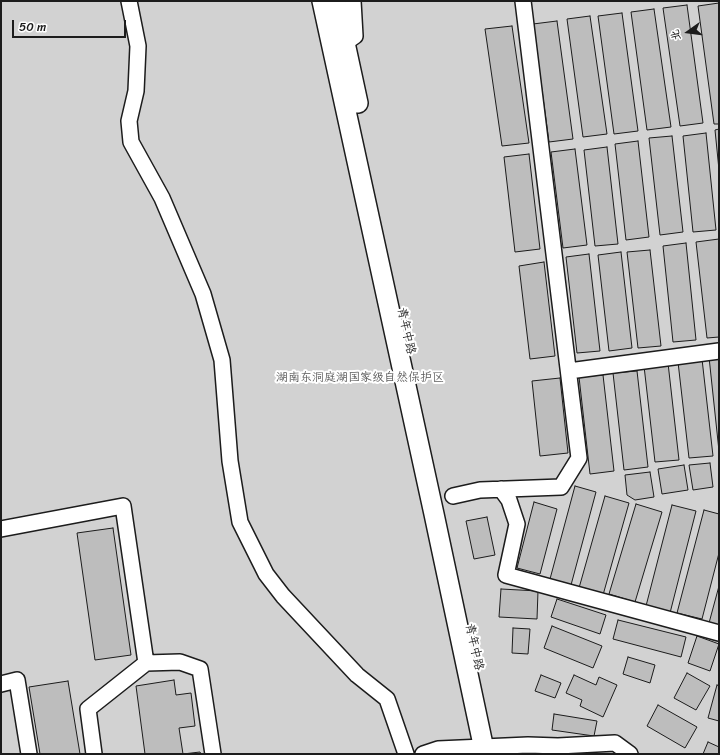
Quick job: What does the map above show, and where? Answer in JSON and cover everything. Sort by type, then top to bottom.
[{"type":"main road","points":[[322,1],[434,514],[490,750]]},
{"type":"main road","name":"青年中路","points":[[336,1],[490,750]]},
{"type":"street","points":[[129,1],[138,46],[136,91],[128,121],[131,142],[162,198],[203,294],[222,360],[230,461],[240,522],[266,574],[283,596],[357,675],[387,699],[406,754]]},
{"type":"street","points":[[345,43],[355,36],[353,1]]},
{"type":"street","points":[[452,496],[480,490],[561,487],[579,458],[523,1]]},
{"type":"street","points":[[568,372],[719,351]]},
{"type":"street","points":[[501,489],[509,500],[517,524],[506,575],[719,633]]},
{"type":"street","points":[[1,529],[123,506],[146,663]]},
{"type":"street","points":[[94,754],[88,709],[146,663],[180,662],[200,669],[213,754]]},
{"type":"street","points":[[1,684],[17,680],[29,754]]},
{"type":"street","points":[[423,754],[438,749],[490,750],[615,743],[630,754]]},
{"type":"green space","name":"湖南东洞庭湖国家级自然保护区","points":[[1,1],[719,1],[719,754],[1,754]]},
{"type":"building","points":[[719,3],[719,124],[714,124],[698,6]]},
{"type":"building","points":[[687,5],[703,123],[680,126],[663,8]]},
{"type":"building","points":[[654,9],[671,127],[647,130],[631,12]]},
{"type":"building","points":[[622,13],[638,131],[614,134],[598,16]]},
{"type":"building","points":[[590,16],[607,134],[583,137],[567,19]]},
{"type":"building","points":[[557,21],[573,139],[549,142],[533,24]]},
{"type":"building","points":[[512,26],[529,143],[502,146],[485,29]]},
{"type":"building","points":[[719,129],[719,170],[715,130]]},
{"type":"building","points":[[706,133],[716,230],[693,232],[683,136]]},
{"type":"building","points":[[672,136],[683,232],[660,235],[649,138]]},
{"type":"building","points":[[638,141],[649,237],[626,240],[615,144]]},
{"type":"building","points":[[607,147],[618,244],[595,246],[584,150]]},
{"type":"building","points":[[575,149],[587,245],[563,248],[551,152]]},
{"type":"building","points":[[529,154],[540,249],[515,252],[504,157]]},
{"type":"building","points":[[719,239],[719,337],[707,338],[696,242]]},
{"type":"building","points":[[686,243],[696,340],[673,342],[663,246]]},
{"type":"building","points":[[650,250],[661,346],[638,348],[627,252]]},
{"type":"building","points":[[621,252],[632,348],[609,351],[598,255]]},
{"type":"building","points":[[589,254],[600,351],[577,353],[566,257]]},
{"type":"building","points":[[544,262],[555,356],[530,359],[519,266]]},
{"type":"building","points":[[719,356],[719,451],[709,357]]},
{"type":"building","points":[[702,359],[713,456],[689,458],[678,362]]},
{"type":"building","points":[[668,363],[679,460],[655,462],[644,366]]},
{"type":"building","points":[[637,371],[648,467],[624,470],[613,373]]},
{"type":"building","points":[[603,375],[614,471],[590,474],[579,377]]},
{"type":"building","points":[[560,378],[568,453],[540,456],[532,381]]},
{"type":"building","points":[[710,463],[713,487],[693,490],[689,465]]},
{"type":"building","points":[[684,465],[688,490],[662,494],[658,469]]},
{"type":"building","points":[[650,472],[654,497],[635,500],[627,495],[625,475]]},
{"type":"building","points":[[575,486],[596,492],[571,585],[550,579]]},
{"type":"building","points":[[605,496],[629,503],[603,595],[579,588]]},
{"type":"building","points":[[534,502],[557,509],[540,574],[517,568]]},
{"type":"building","points":[[636,504],[662,512],[635,602],[609,594]]},
{"type":"building","points":[[672,505],[696,511],[670,613],[646,606]]},
{"type":"building","points":[[704,510],[719,514],[719,553],[702,619],[677,613]]},
{"type":"building","points":[[487,517],[495,555],[474,559],[466,521]]},
{"type":"building","points":[[113,528],[131,655],[95,660],[77,533]]},
{"type":"building","points":[[719,586],[719,626],[709,623]]},
{"type":"building","points":[[501,589],[538,591],[537,619],[499,617]]},
{"type":"building","points":[[557,599],[606,615],[600,634],[551,617]]},
{"type":"building","points":[[618,620],[686,637],[681,657],[613,639]]},
{"type":"building","points":[[552,626],[602,646],[593,668],[544,648]]},
{"type":"building","points":[[513,628],[530,629],[528,654],[512,653]]},
{"type":"building","points":[[697,636],[719,644],[710,671],[688,663]]},
{"type":"building","points":[[628,657],[655,665],[650,683],[623,674]]},
{"type":"building","points":[[687,673],[710,686],[696,710],[674,698]]},
{"type":"building","points":[[541,675],[561,683],[555,698],[535,691]]},
{"type":"building","points":[[574,675],[596,685],[599,677],[617,685],[603,717],[580,706],[582,700],[566,693]]},
{"type":"building","points":[[174,680],[176,695],[191,693],[195,726],[179,728],[183,754],[145,754],[136,686]]},
{"type":"building","points":[[68,681],[80,754],[40,754],[29,687]]},
{"type":"building","points":[[717,685],[719,686],[719,721],[708,718]]},
{"type":"building","points":[[658,705],[697,727],[685,748],[647,726]]},
{"type":"building","points":[[554,714],[597,721],[594,736],[552,730]]},
{"type":"building","points":[[708,742],[719,747],[719,754],[703,754]]},
{"type":"building","points":[[200,752],[201,754],[183,754]]}]
